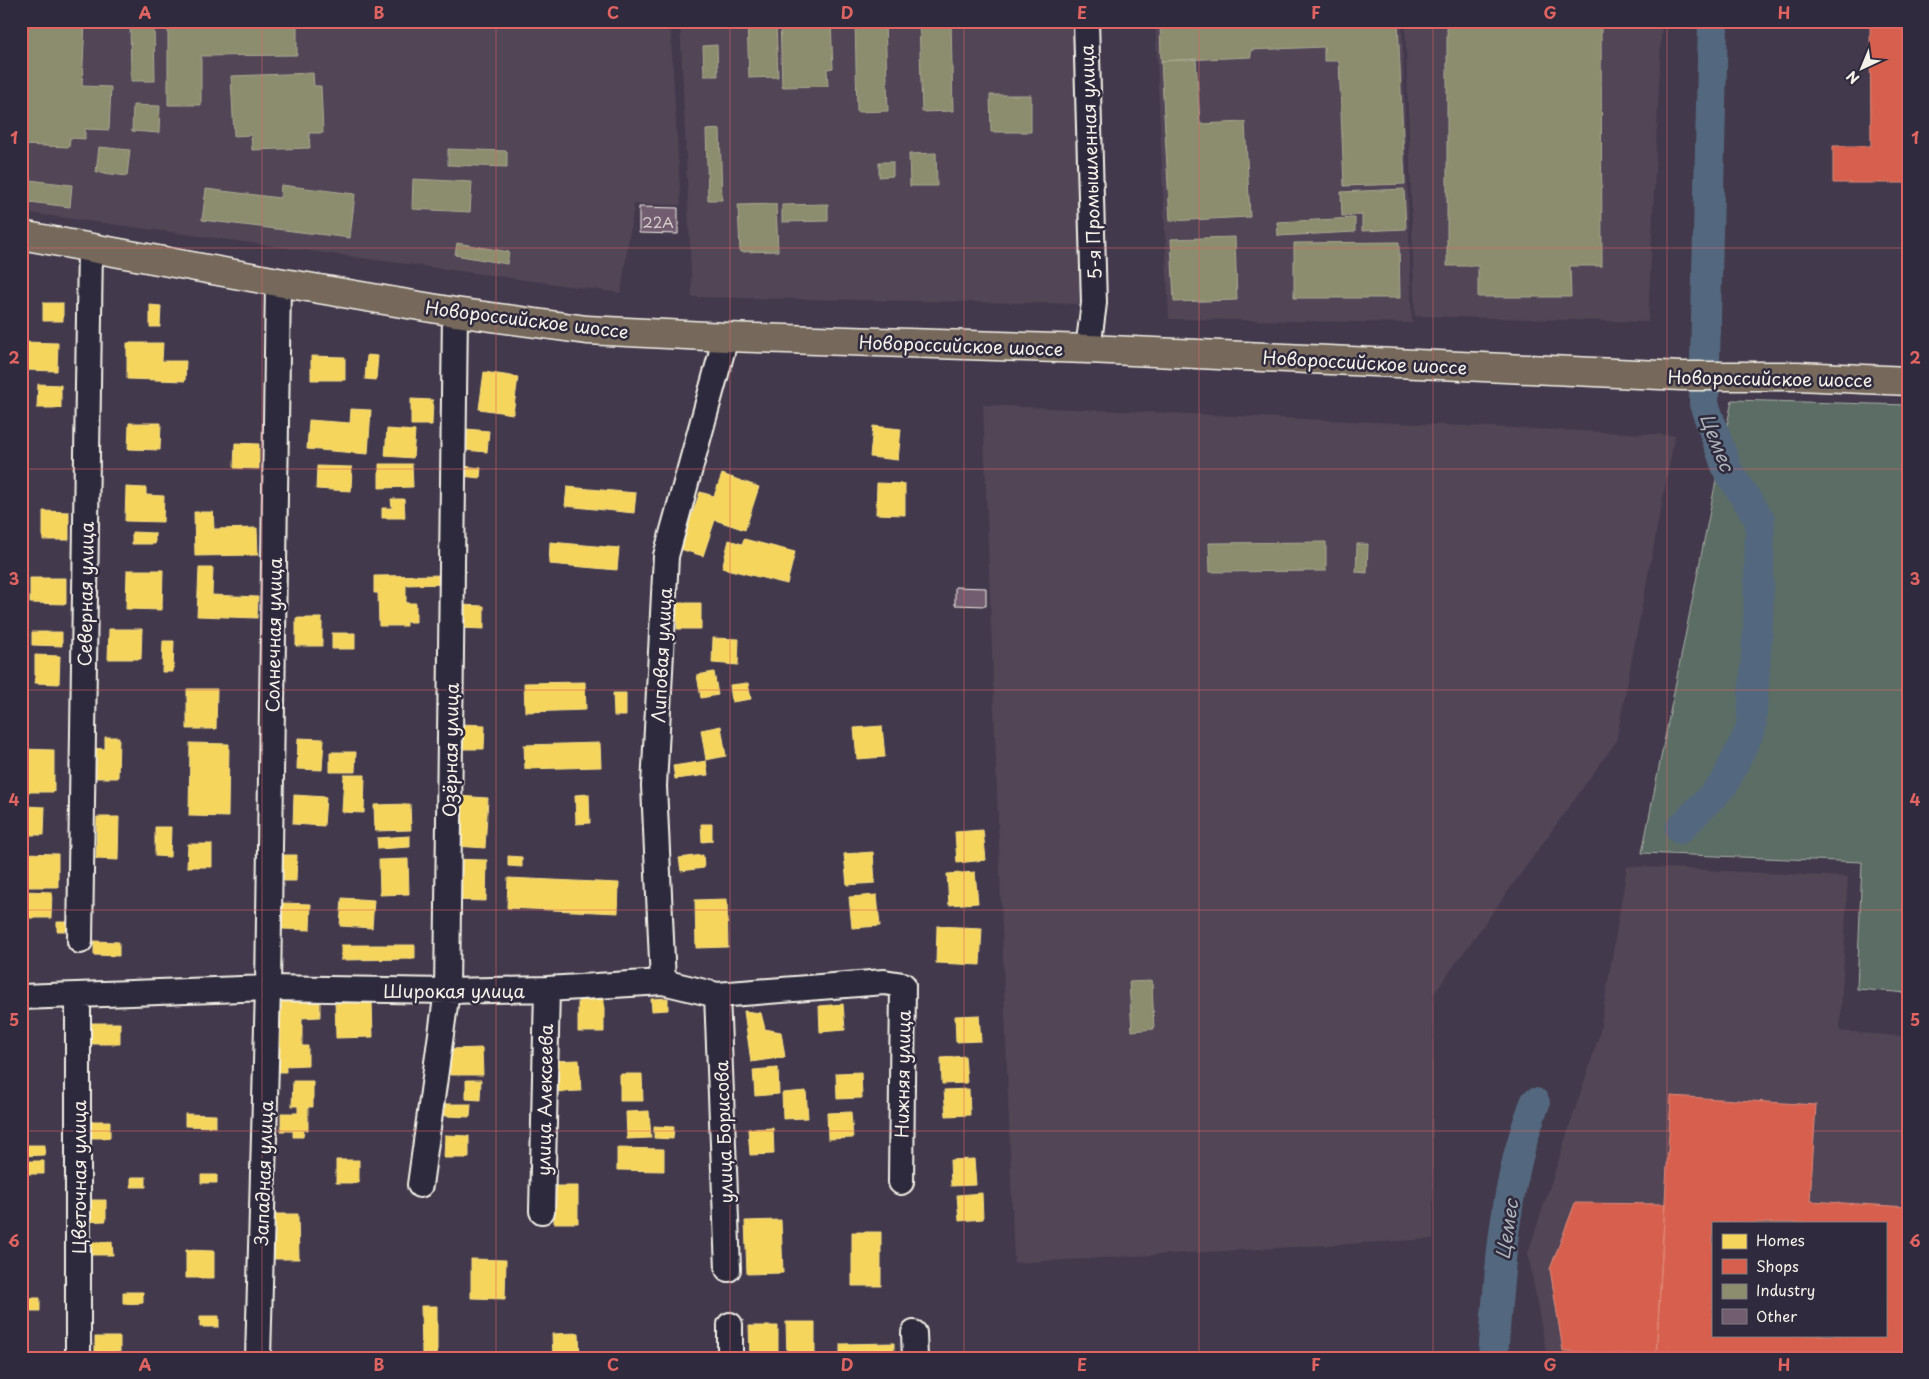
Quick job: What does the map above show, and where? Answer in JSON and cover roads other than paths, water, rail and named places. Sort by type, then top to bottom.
[{"type":"main road","name":"Новороссийское шоссе","points":[[21,235],[455,312],[588,330],[726,337],[1088,349],[1682,376],[1798,376],[1908,381]]},
{"type":"street","name":"5-я Промышленная улица","points":[[1086,21],[1094,303],[1088,349]]},
{"type":"street","name":"Северная улица","points":[[80,941],[90,247]]},
{"type":"street","name":"Солнечная улица","points":[[268,988],[278,282]]},
{"type":"street","name":"Озёрная улица","points":[[420,1186],[447,991],[455,312]]},
{"type":"street","name":"Липовая улица","points":[[663,982],[654,786],[666,556],[726,337]]},
{"type":"street","name":"Широкая улица","points":[[21,997],[268,988],[447,991],[547,989],[663,982],[717,995],[884,982]]},
{"type":"street","name":"Нижняя улица","points":[[884,982],[903,985],[901,1182]]},
{"type":"street","name":"Западная улица","points":[[258,1358],[268,988]]},
{"type":"street","name":"улица Алексеева","points":[[542,1211],[547,989]]},
{"type":"street","name":"улица Борисова","points":[[717,995],[728,1269]]},
{"type":"street","name":"Цветочная улица","points":[[78,996],[78,1358]]},
{"type":"street","points":[[730,1325],[730,1358]]},
{"type":"street","points":[[914,1333],[914,1358]]},
{"type":"waterway","name":"Цемес","points":[[1680,829],[1724,784],[1751,728],[1758,626],[1760,520],[1728,471],[1704,404],[1713,21]]},
{"type":"waterway","name":"Цемес","points":[[1493,1358],[1501,1261],[1510,1196],[1516,1165],[1535,1103]]}]
